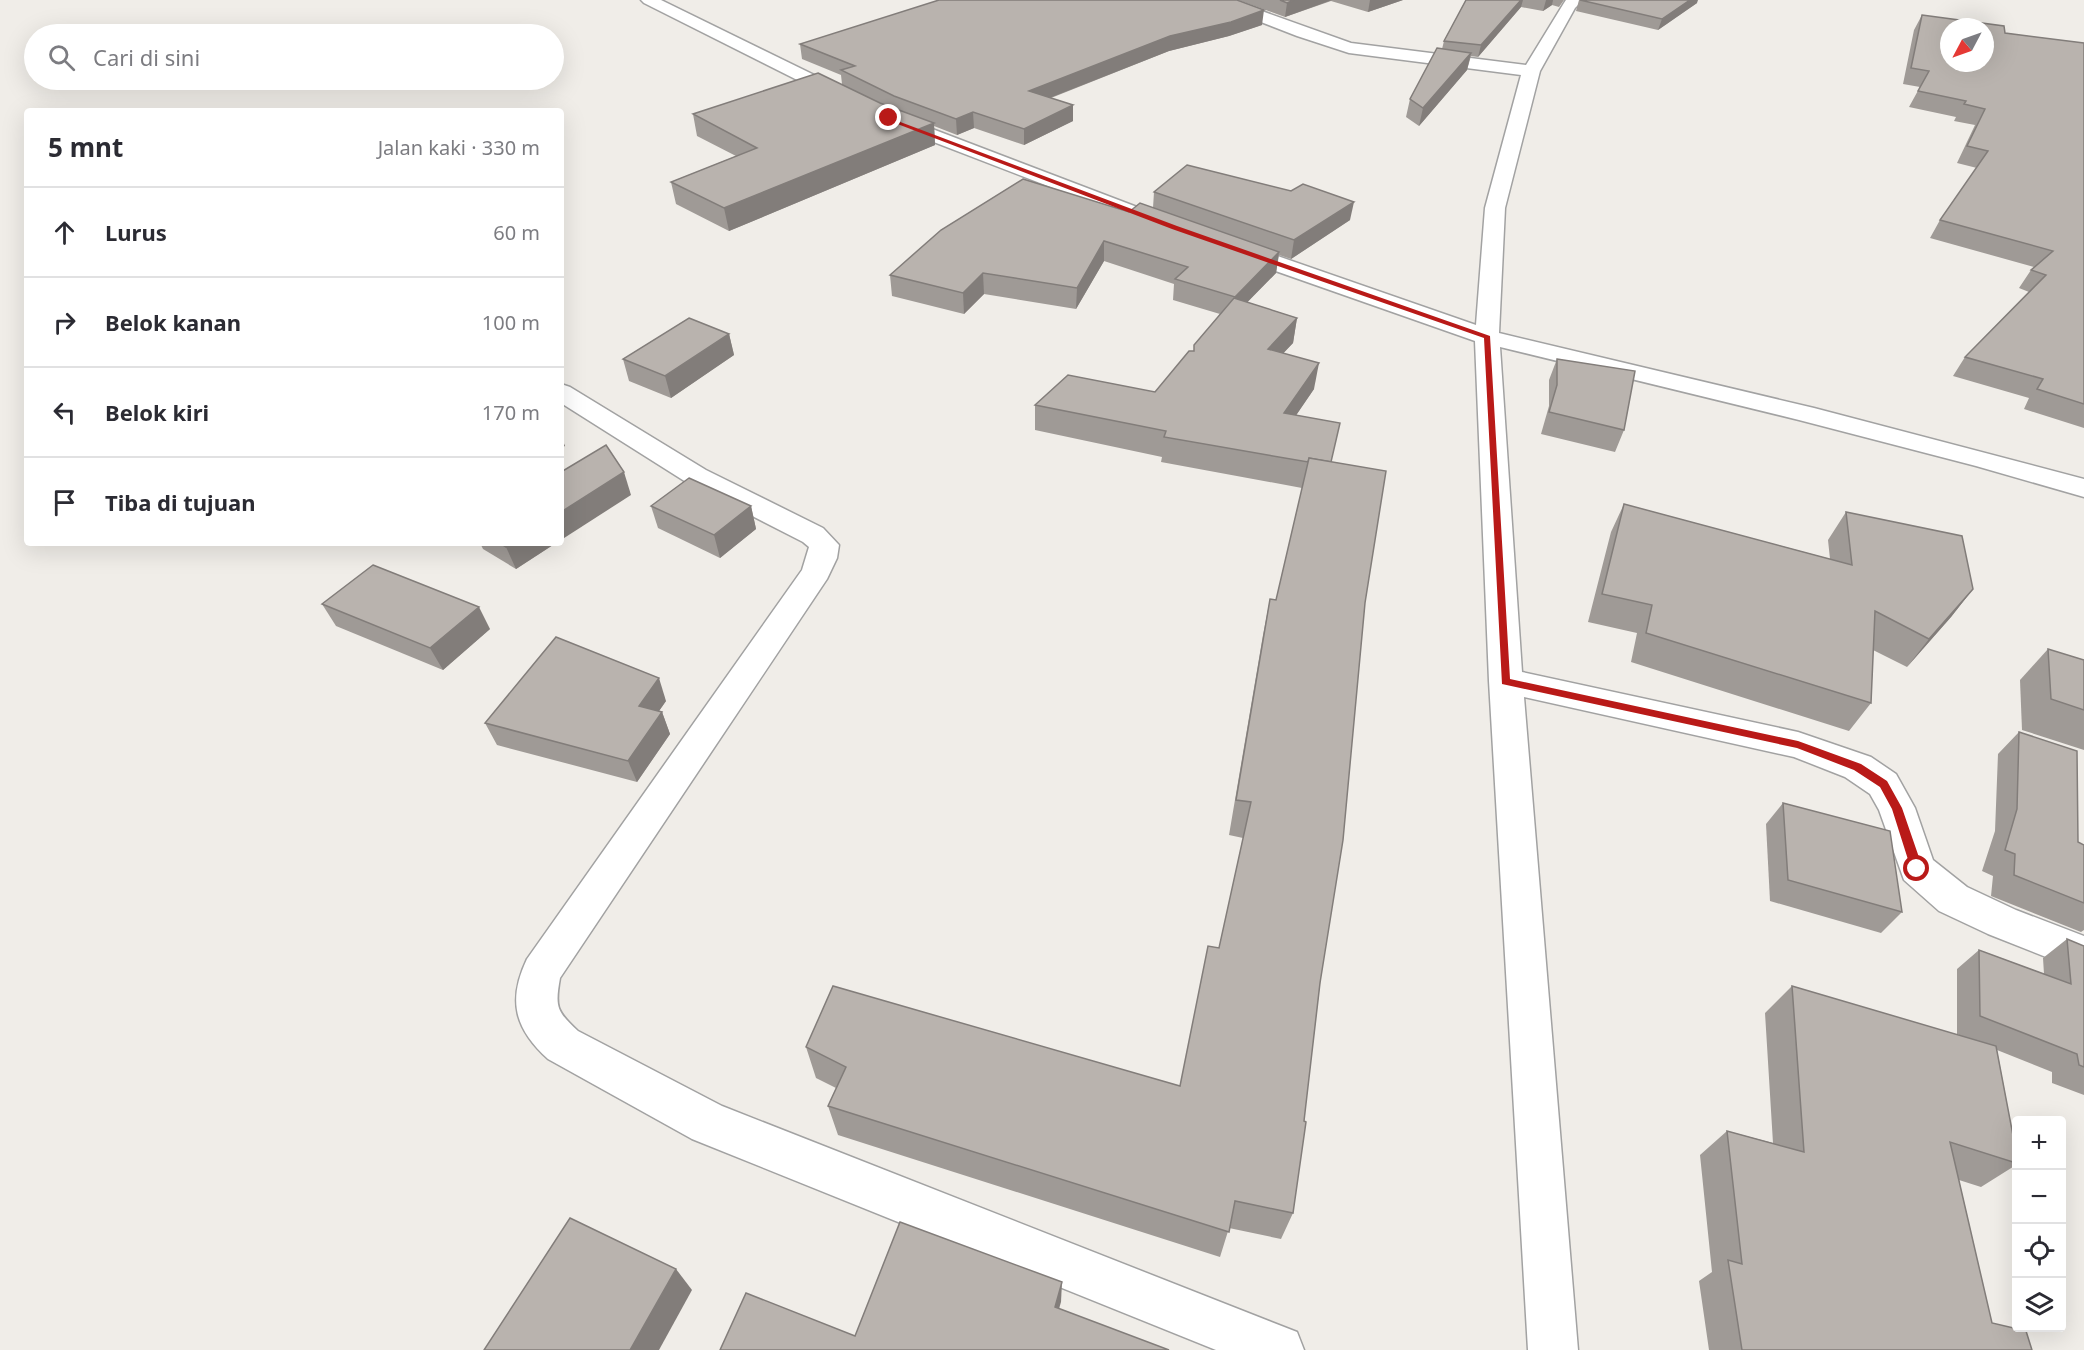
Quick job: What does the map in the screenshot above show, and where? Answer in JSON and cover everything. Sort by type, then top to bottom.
[{"type":"street","points":[[649,0],[857,103]]},
{"type":"street","points":[[1217,0],[1349,48],[1531,70]]},
{"type":"street","points":[[1553,1350],[1506,681],[1487,337],[1495,208],[1531,70],[1569,6],[1575,0]]},
{"type":"street","points":[[879,113],[1197,236]]},
{"type":"street","points":[[1219,243],[1487,337],[1861,428],[2084,488]]},
{"type":"street","points":[[564,394],[696,476],[813,535],[824,545],[816,572],[541,972],[534,1004],[543,1028],[563,1045],[708,1123],[1279,1350]]},
{"type":"street","points":[[1506,681],[1798,745],[1858,767],[1883,784],[1900,818],[1917,869],[1953,899],[2002,922],[2084,954]]},
{"type":"building","points":[[939,0],[1237,0],[1264,10],[1231,22],[1170,36],[1029,91],[1073,105],[1024,129],[973,112],[956,119],[894,96],[841,70],[855,66],[800,44]]},
{"type":"building","points":[[1466,0],[1521,0],[1481,45],[1444,41]]},
{"type":"building","points":[[1580,0],[1690,0],[1662,19]]},
{"type":"building","points":[[1922,15],[1944,18],[1940,18],[1940,72],[1994,72],[1994,25],[2004,26],[2005,33],[2084,43],[2084,404],[2037,389],[2043,379],[1965,357],[2046,275],[2031,270],[2053,251],[1940,220],[1988,151],[1967,146],[1985,109],[1964,104],[1966,101],[1918,91],[1929,71],[1911,68]]},
{"type":"building","points":[[1437,48],[1471,53],[1423,108],[1410,99]]},
{"type":"building","points":[[818,73],[880,103],[934,123],[724,208],[671,182],[757,148],[693,114]]},
{"type":"building","points":[[1187,165],[1291,191],[1303,184],[1354,202],[1294,240],[1154,192]]},
{"type":"building","points":[[1023,179],[1129,212],[1140,203],[1279,252],[1235,297],[1175,279],[1188,267],[1104,241],[1077,288],[983,273],[963,293],[890,275],[941,230]]},
{"type":"building","points":[[1234,298],[1297,318],[1268,349],[1319,363],[1284,413],[1340,423],[1331,462],[1309,458],[1308,462],[1164,437],[1166,431],[1035,405],[1068,375],[1155,392],[1189,351],[1194,351],[1194,345]]},
{"type":"building","points":[[689,318],[729,334],[665,376],[623,359]]},
{"type":"building","points":[[1557,359],[1635,371],[1624,430],[1549,412],[1557,385]]},
{"type":"building","points":[[606,445],[624,472],[564,510],[564,470]]},
{"type":"building","points":[[1309,458],[1386,471],[1365,603],[1343,840],[1320,983],[1304,1121],[1306,1122],[1293,1213],[1235,1201],[1229,1232],[828,1106],[846,1067],[806,1047],[833,986],[1180,1086],[1208,946],[1219,948],[1251,802],[1236,800],[1270,599],[1276,600]]},
{"type":"building","points":[[689,478],[751,506],[714,535],[651,506]]},
{"type":"building","points":[[1624,504],[1852,565],[1846,512],[1962,536],[1973,589],[1929,639],[1875,611],[1871,703],[1646,633],[1652,605],[1602,594]]},
{"type":"building","points":[[373,565],[479,607],[430,648],[322,604]]},
{"type":"building","points":[[556,637],[659,678],[639,706],[662,712],[628,761],[485,723]]},
{"type":"building","points":[[2048,649],[2084,660],[2084,710],[2051,699]]},
{"type":"building","points":[[2019,732],[2077,751],[2078,842],[2084,845],[2084,903],[2014,875],[2015,854],[2005,850],[2017,809]]},
{"type":"building","points":[[1783,803],[1890,831],[1902,912],[1788,880]]},
{"type":"building","points":[[2067,939],[2084,946],[2084,1067],[2079,1065],[2077,1054],[1980,1016],[1979,950],[2071,984]]},
{"type":"building","points":[[1792,986],[1996,1046],[2012,1130],[2012,1162],[1950,1142],[1992,1323],[2012,1328],[2012,1332],[2026,1332],[2032,1350],[1742,1350],[1728,1260],[1742,1264],[1727,1131],[1804,1152]]},
{"type":"building","points":[[570,1218],[676,1269],[630,1350],[484,1350]]},
{"type":"building","points":[[900,1222],[1062,1282],[1055,1307],[1169,1350],[720,1350],[746,1293],[855,1336]]},
{"type":"route","points":[[889,118],[1175,228],[1487,337],[1506,681],[1798,745],[1858,767],[1883,784],[1897,808],[1917,869]]}]
